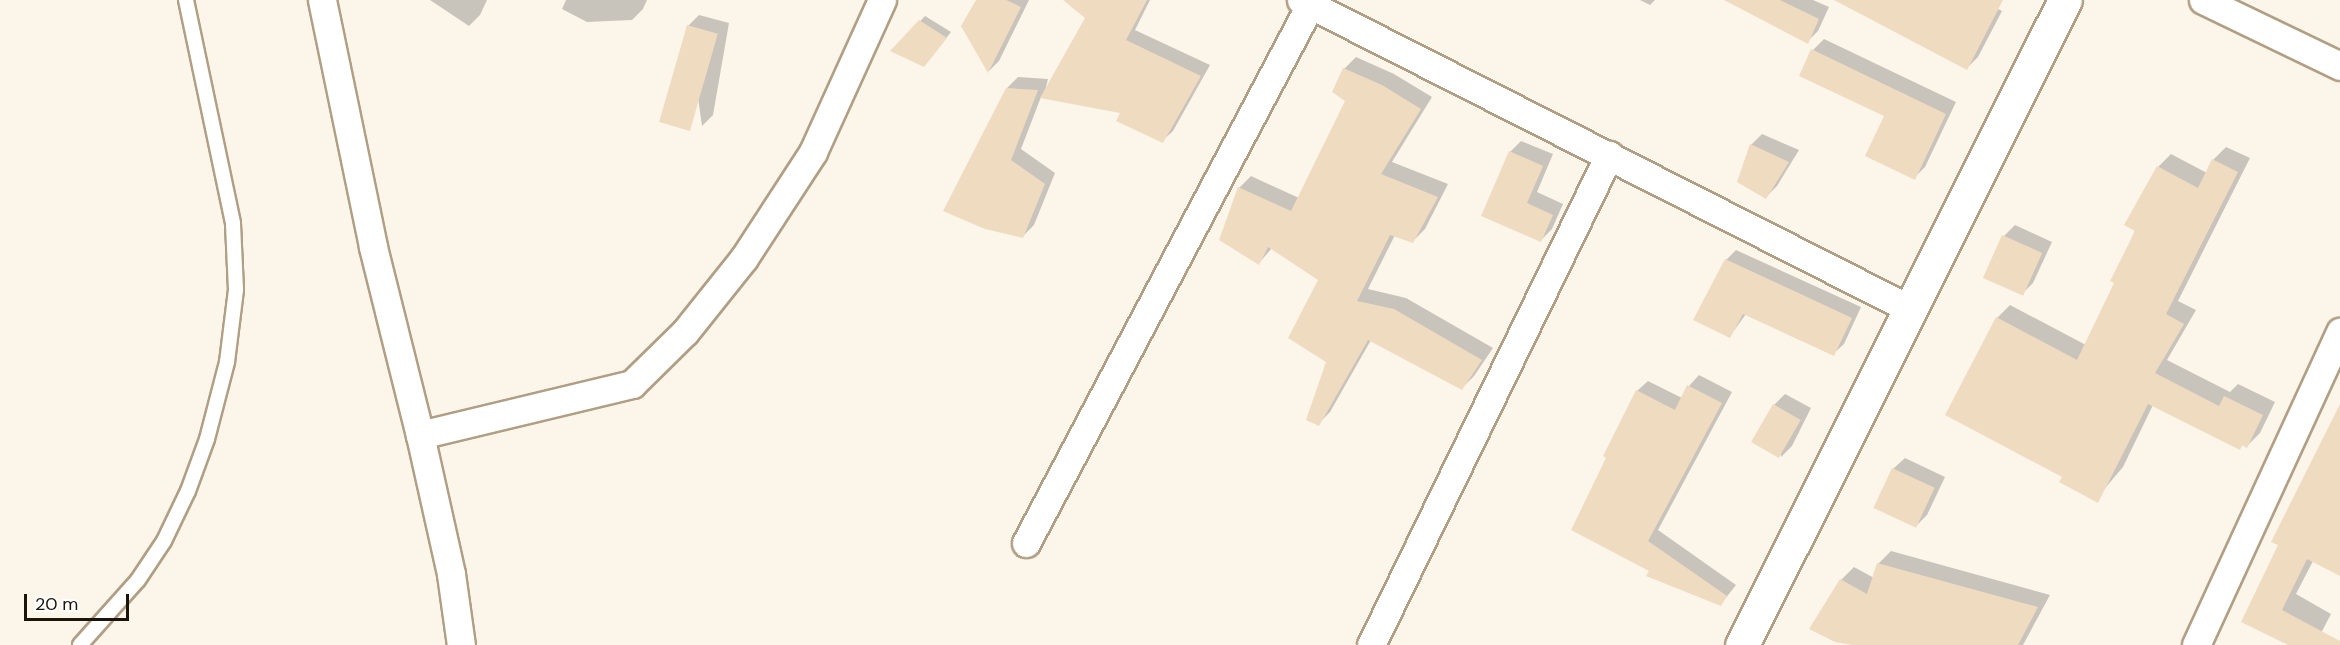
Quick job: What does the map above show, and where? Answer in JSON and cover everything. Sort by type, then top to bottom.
[{"type":"street","points":[[322,0],[373,247],[420,435],[451,574],[461,645]]},
{"type":"street","points":[[420,435],[632,384],[685,333],[750,248],[813,152],[882,0]]},
{"type":"street","points":[[1742,645],[2065,0]]},
{"type":"street","points":[[2203,0],[2340,66]]},
{"type":"street","points":[[1026,543],[1305,3],[1910,309]]},
{"type":"street","points":[[1371,645],[1609,155]]},
{"type":"street","points":[[2196,645],[2340,332]]},
{"type":"lane","points":[[80,645],[138,580],[164,541],[188,491],[207,440],[227,362],[236,290],[233,223],[186,0]]},
{"type":"building","points":[[976,0],[1006,0],[1021,7],[988,73],[961,26]]},
{"type":"building","points":[[1063,0],[1147,0],[1126,40],[1201,76],[1163,143],[1116,121],[1120,113],[1040,98],[1085,18]]},
{"type":"building","points":[[1724,0],[1780,0],[1819,19],[1808,44]]},
{"type":"building","points":[[1834,0],[2003,0],[1967,70]]},
{"type":"building","points":[[919,20],[947,38],[924,67],[890,51]]},
{"type":"building","points":[[687,25],[718,34],[690,131],[659,122]]},
{"type":"building","points":[[1811,49],[1946,114],[1915,180],[1865,156],[1884,116],[1799,76]]},
{"type":"building","points":[[1343,68],[1382,85],[1421,109],[1381,174],[1438,197],[1413,243],[1390,235],[1357,301],[1394,309],[1482,360],[1462,390],[1368,340],[1319,426],[1306,420],[1326,362],[1288,338],[1318,280],[1268,247],[1259,265],[1219,240],[1238,187],[1291,211],[1345,101],[1332,92]]},
{"type":"building","points":[[1006,88],[1038,90],[1011,160],[1045,184],[1023,238],[985,229],[943,211]]},
{"type":"building","points":[[1750,144],[1789,162],[1766,199],[1737,182]]},
{"type":"building","points":[[1509,151],[1543,166],[1527,203],[1553,215],[1541,242],[1481,216]]},
{"type":"building","points":[[2212,159],[2238,172],[2166,314],[2184,324],[2155,373],[2219,406],[2224,396],[2263,415],[2247,448],[2242,445],[2240,450],[2148,404],[2098,503],[2059,482],[2062,477],[1945,415],[1996,317],[2077,360],[2114,283],[2110,281],[2135,231],[2124,225],[2157,166],[2198,188]]},
{"type":"building","points":[[2002,235],[2042,253],[2023,296],[1983,278]]},
{"type":"building","points":[[1725,259],[1852,318],[1834,356],[1743,314],[1730,338],[1693,320]]},
{"type":"building","points":[[1687,385],[1722,403],[1648,541],[1727,596],[1721,606],[1646,576],[1649,571],[1571,530],[1606,458],[1603,456],[1636,390],[1675,410]]},
{"type":"building","points":[[1773,404],[1801,420],[1779,458],[1751,442]]},
{"type":"building","points":[[2340,404],[2340,576],[2307,559],[2282,610],[2340,641],[2340,645],[2288,645],[2241,622],[2278,545],[2271,542]]},
{"type":"building","points":[[1892,468],[1935,488],[1916,528],[1873,508]]},
{"type":"building","points":[[1877,563],[2038,607],[2018,645],[1852,645],[1835,642],[1809,629],[1840,579],[1867,594]]}]
